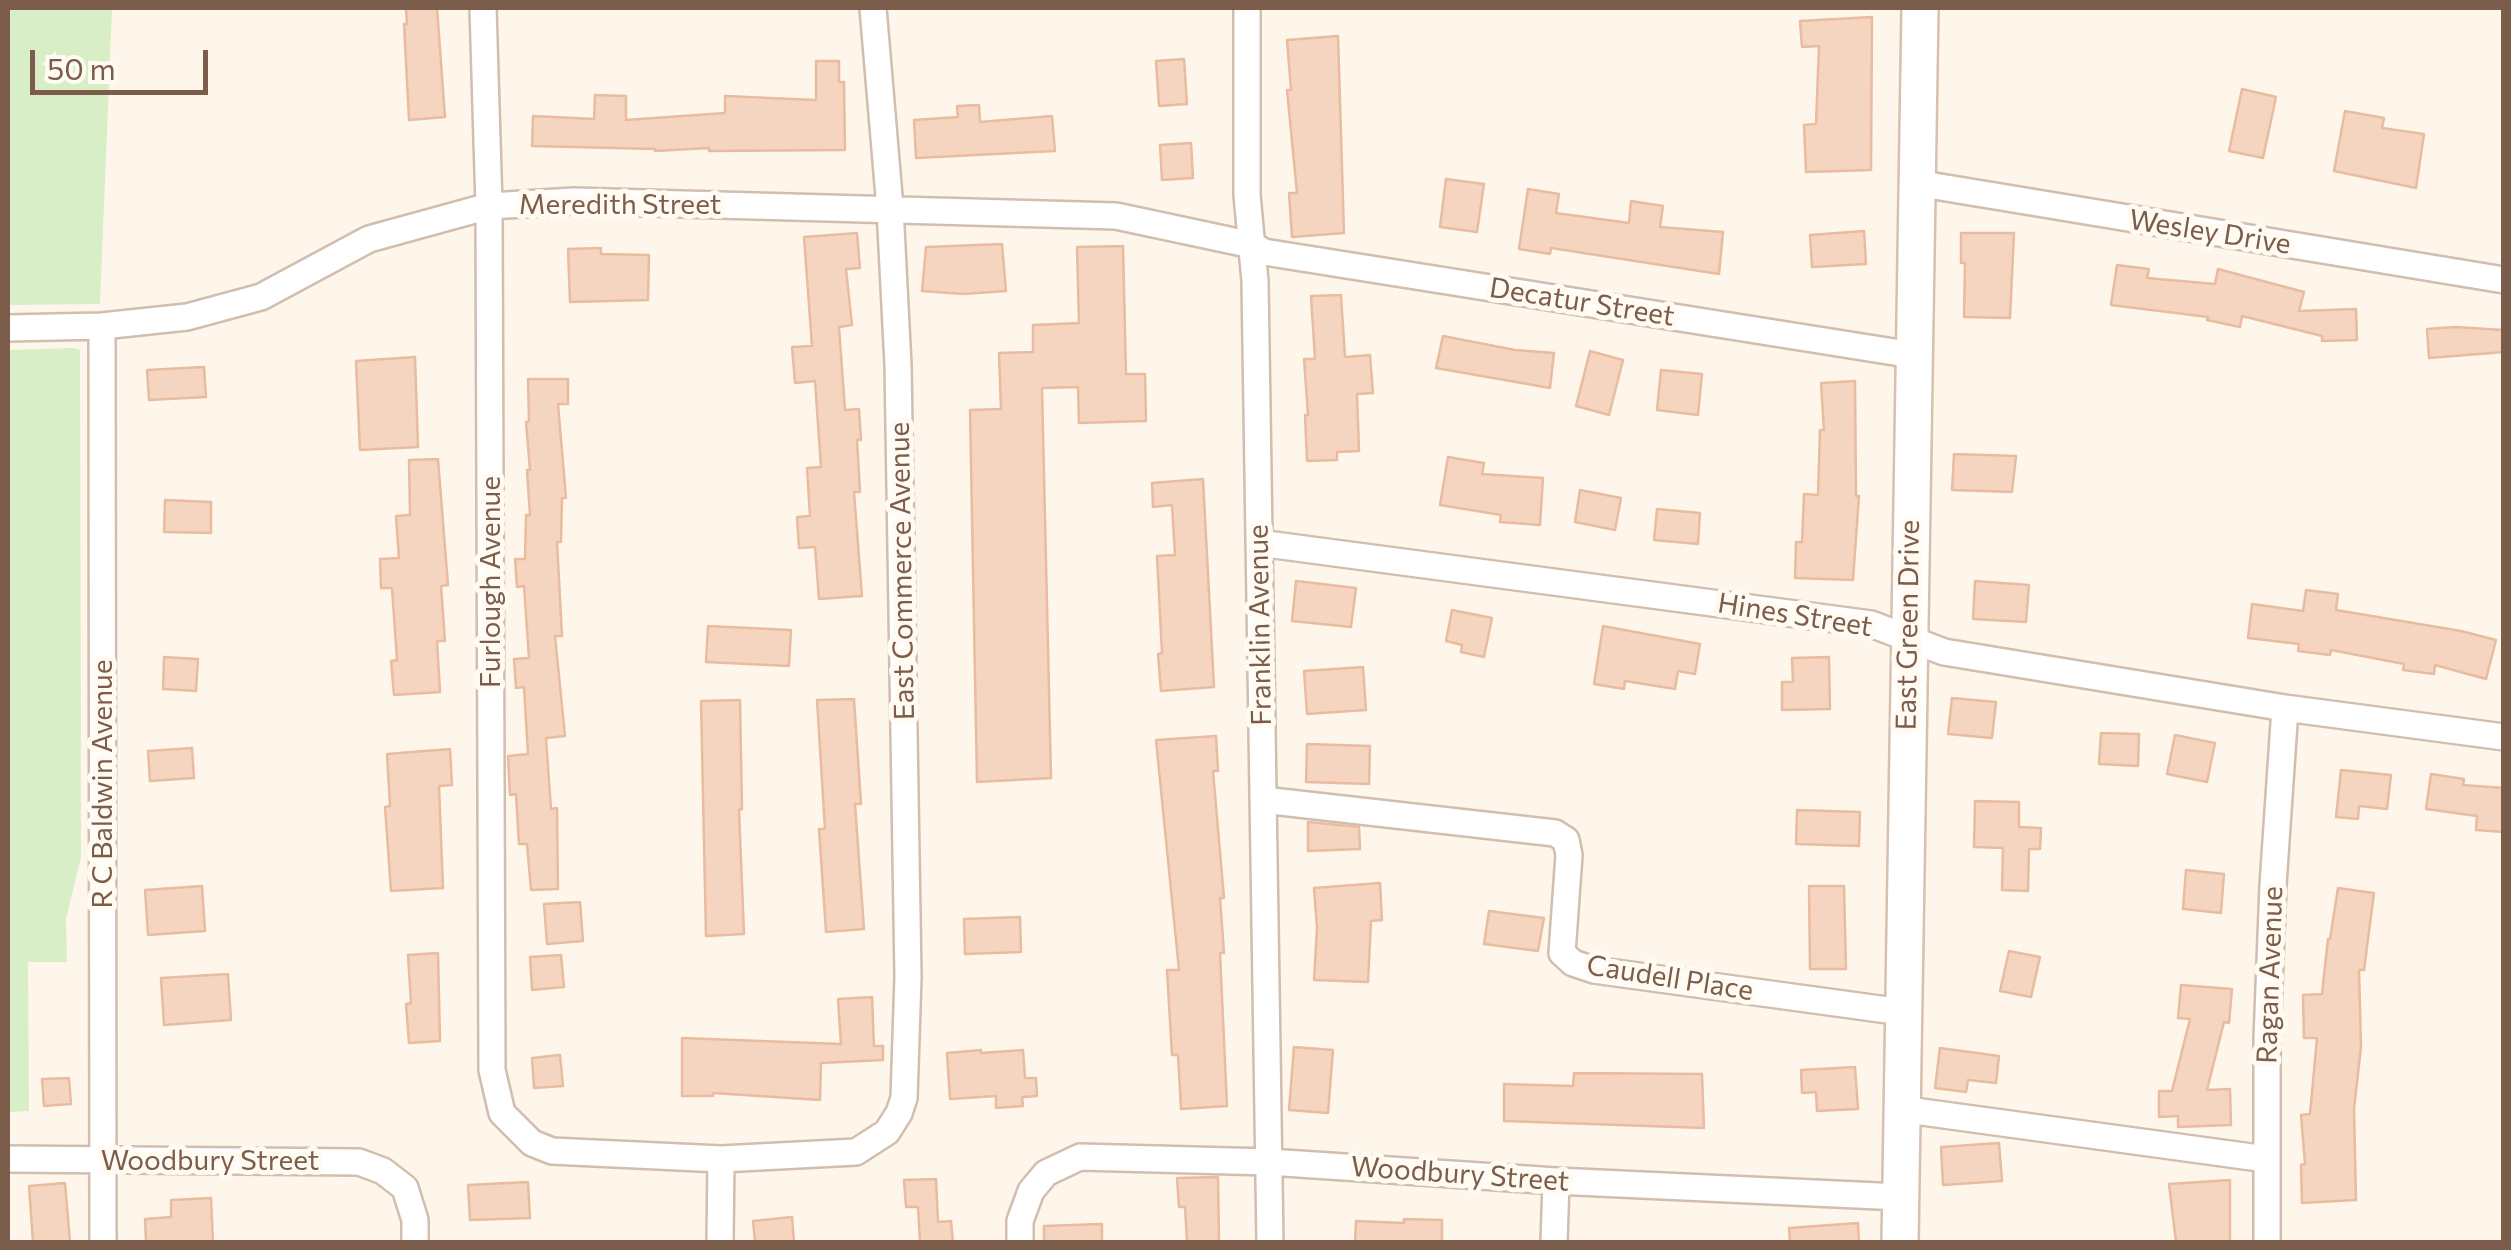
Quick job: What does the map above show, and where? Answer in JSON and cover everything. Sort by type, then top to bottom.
[{"type":"main road","name":"East Green Drive","points":[[1900,1242],[1920,8]]},
{"type":"street","name":"Furlough Avenue","points":[[483,8],[490,206],[492,1070],[502,1113],[532,1143],[567,1154],[721,1159]]},
{"type":"street","name":"East Commerce Avenue","points":[[721,1159],[856,1152],[887,1132],[904,1098],[908,976],[898,364],[873,8]]},
{"type":"street","name":"Franklin Avenue","points":[[1247,8],[1247,195],[1252,245],[1259,542],[1270,1242]]},
{"type":"street","name":"Wesley Drive","points":[[1916,183],[2504,280]]},
{"type":"street","name":"Meredith Street","points":[[8,328],[102,326],[187,317],[261,297],[369,239],[490,206],[574,201],[1116,216],[1252,245]]},
{"type":"street","name":"Decatur Street","points":[[1252,245],[1264,252],[1913,355]]},
{"type":"street","name":"R C Baldwin Avenue","points":[[102,326],[103,1242]]},
{"type":"street","name":"Hines Street","points":[[1259,542],[1871,624],[1944,652],[2285,708],[2504,737]]},
{"type":"street","name":"Ragan Avenue","points":[[2267,1242],[2273,885],[2285,708]]},
{"type":"street","name":"Caudell Place","points":[[1263,800],[1555,833],[1566,840],[1569,855],[1562,953],[1573,963],[1594,970],[1902,1012]]},
{"type":"street","points":[[1900,1109],[2266,1158]]},
{"type":"street","name":"Woodbury Street","points":[[1020,1242],[1020,1221],[1031,1190],[1046,1174],[1080,1157],[1268,1162],[1900,1198]]},
{"type":"street","name":"Woodbury Street","points":[[8,1159],[359,1162],[383,1171],[405,1188],[415,1220],[415,1242]]},
{"type":"street","points":[[720,1242],[721,1159]]},
{"type":"street","points":[[1554,1242],[1556,1181]]},
{"type":"green space","points":[[8,8],[112,8],[100,304],[8,305]]},
{"type":"green space","points":[[8,350],[80,350],[81,857],[66,919],[67,962],[28,962],[29,1111],[8,1112]]},
{"type":"building","points":[[406,8],[437,8],[445,117],[409,120]]},
{"type":"building","points":[[1872,17],[1871,170],[1806,172],[1804,125],[1816,124],[1819,46],[1802,47],[1800,21]]},
{"type":"building","points":[[1338,36],[1344,233],[1292,237],[1289,193],[1297,193],[1287,90],[1291,90],[1287,40]]},
{"type":"building","points":[[1184,59],[1187,104],[1159,106],[1156,61]]},
{"type":"building","points":[[816,61],[839,61],[839,82],[844,82],[845,150],[655,151],[532,146],[533,116],[594,119],[595,95],[626,96],[626,120],[725,113],[725,96],[816,100]]},
{"type":"building","points":[[2242,89],[2276,97],[2263,158],[2229,151]]},
{"type":"building","points":[[979,105],[980,122],[1052,116],[1055,151],[916,158],[914,120],[958,117],[957,106]]},
{"type":"building","points":[[2345,111],[2384,118],[2382,128],[2424,134],[2416,188],[2334,171]]},
{"type":"building","points":[[1191,143],[1193,178],[1162,180],[1160,145]]},
{"type":"building","points":[[1446,179],[1484,184],[1477,232],[1440,227]]},
{"type":"building","points":[[1528,189],[1559,194],[1556,213],[1629,223],[1631,201],[1663,206],[1660,227],[1723,232],[1719,274],[1551,248],[1550,254],[1519,249]]},
{"type":"building","points":[[1864,231],[1866,264],[1812,267],[1810,235]]},
{"type":"building","points":[[857,233],[860,268],[846,269],[852,325],[839,327],[845,410],[859,409],[860,492],[854,492],[862,596],[819,599],[815,547],[799,548],[797,517],[810,516],[807,468],[821,467],[815,381],[795,383],[792,347],[812,346],[804,237]]},
{"type":"building","points":[[1961,233],[2014,233],[2010,318],[1964,317]]},
{"type":"building","points":[[1002,244],[1006,291],[922,291],[926,247]]},
{"type":"building","points":[[1123,246],[1126,374],[1145,374],[1146,421],[1079,423],[1078,387],[1042,388],[1051,778],[977,782],[970,410],[1001,409],[999,353],[1033,352],[1033,325],[1079,323],[1077,247]]},
{"type":"building","points":[[601,248],[601,254],[649,255],[648,300],[570,302],[568,249]]},
{"type":"building","points":[[2117,265],[2149,269],[2147,278],[2215,284],[2218,269],[2304,292],[2299,311],[2356,309],[2357,340],[2322,341],[2322,336],[2242,316],[2240,327],[2207,320],[2208,317],[2111,305]]},
{"type":"building","points":[[1341,295],[1345,357],[1370,355],[1373,393],[1357,394],[1359,451],[1337,452],[1337,460],[1307,461],[1304,359],[1315,359],[1311,296]]},
{"type":"building","points":[[2427,329],[2504,330],[2504,352],[2429,358]]},
{"type":"building","points":[[1443,336],[1554,353],[1550,388],[1436,368]]},
{"type":"building","points":[[1590,351],[1623,360],[1609,415],[1576,406]]},
{"type":"building","points":[[415,357],[418,447],[360,450],[356,361]]},
{"type":"building","points":[[204,367],[206,397],[149,400],[147,370]]},
{"type":"building","points":[[1661,370],[1702,374],[1698,415],[1657,410]]},
{"type":"building","points":[[528,379],[568,379],[568,404],[558,404],[566,498],[562,498],[561,542],[557,542],[562,636],[555,636],[565,736],[546,738],[551,809],[557,808],[558,889],[531,890],[527,844],[519,844],[516,794],[510,795],[508,756],[528,754],[524,687],[516,688],[514,659],[529,658],[524,586],[517,587],[515,559],[525,559],[526,515],[530,515]]},
{"type":"building","points":[[1855,381],[1859,496],[1853,580],[1795,578],[1796,542],[1802,542],[1804,494],[1818,495],[1820,430],[1824,430],[1821,383]]},
{"type":"building","points":[[1954,454],[2016,456],[2012,492],[1952,490]]},
{"type":"building","points":[[1448,457],[1484,463],[1482,474],[1543,478],[1540,525],[1500,522],[1501,515],[1440,505]]},
{"type":"building","points":[[438,459],[448,585],[441,586],[445,641],[437,641],[440,692],[394,695],[391,661],[397,660],[392,588],[381,588],[380,559],[399,558],[396,516],[410,515],[409,460]]},
{"type":"building","points":[[1203,479],[1214,687],[1161,691],[1157,556],[1175,555],[1172,505],[1153,507],[1152,483]]},
{"type":"building","points":[[1580,490],[1621,498],[1615,530],[1575,522]]},
{"type":"building","points":[[165,500],[211,502],[211,533],[164,532]]},
{"type":"building","points":[[1657,509],[1700,513],[1698,544],[1654,540]]},
{"type":"building","points":[[1296,581],[1356,588],[1351,627],[1292,621]]},
{"type":"building","points":[[1975,581],[2029,585],[2026,622],[1973,619]]},
{"type":"building","points":[[2306,590],[2338,594],[2336,610],[2496,640],[2486,679],[2435,665],[2434,674],[2403,670],[2404,664],[2331,650],[2330,655],[2298,651],[2299,644],[2248,638],[2252,604],[2303,611]]},
{"type":"building","points":[[1452,610],[1492,618],[1484,657],[1461,652],[1462,645],[1446,641]]},
{"type":"building","points":[[708,626],[791,630],[789,666],[706,662]]},
{"type":"building","points":[[1603,626],[1700,644],[1695,674],[1678,671],[1675,689],[1625,681],[1624,689],[1594,684]]},
{"type":"building","points":[[164,657],[198,659],[196,691],[163,689]]},
{"type":"building","points":[[1829,657],[1830,709],[1782,710],[1782,682],[1793,682],[1792,658]]},
{"type":"building","points":[[1363,667],[1366,710],[1307,714],[1304,671]]},
{"type":"building","points":[[1952,698],[1996,702],[1992,738],[1948,734]]},
{"type":"building","points":[[854,699],[861,804],[855,804],[864,929],[826,932],[819,829],[825,829],[817,700]]},
{"type":"building","points":[[740,700],[744,934],[706,936],[701,701]]},
{"type":"building","points":[[2101,733],[2139,734],[2138,766],[2099,764]]},
{"type":"building","points":[[2175,735],[2215,743],[2207,782],[2167,774]]},
{"type":"building","points":[[1216,736],[1218,771],[1213,771],[1224,898],[1220,898],[1224,953],[1220,953],[1227,1106],[1181,1109],[1178,1055],[1172,1055],[1167,970],[1179,970],[1156,740]]},
{"type":"building","points":[[1307,744],[1370,746],[1369,784],[1306,782]]},
{"type":"building","points":[[192,748],[194,778],[150,781],[148,751]]},
{"type":"building","points":[[450,749],[452,785],[439,786],[443,888],[391,891],[385,807],[390,806],[387,754]]},
{"type":"building","points":[[2341,770],[2391,775],[2387,809],[2359,806],[2358,819],[2336,817]]},
{"type":"building","points":[[2431,774],[2464,779],[2463,785],[2504,788],[2504,832],[2476,830],[2477,816],[2426,809]]},
{"type":"building","points":[[1975,801],[2019,802],[2019,827],[2041,828],[2040,849],[2029,849],[2028,891],[2002,890],[2003,848],[1974,847]]},
{"type":"building","points":[[1797,810],[1860,812],[1859,846],[1796,844]]},
{"type":"building","points":[[1308,822],[1359,827],[1360,849],[1308,851]]},
{"type":"building","points":[[2186,870],[2224,874],[2221,913],[2183,909]]},
{"type":"building","points":[[1380,883],[1382,920],[1371,921],[1368,982],[1314,980],[1314,888]]},
{"type":"building","points":[[202,886],[205,931],[148,935],[145,890]]},
{"type":"building","points":[[1809,886],[1844,886],[1846,969],[1810,969]]},
{"type":"building","points":[[2338,888],[2374,893],[2364,970],[2359,970],[2361,1047],[2354,1109],[2356,1200],[2302,1203],[2301,1165],[2305,1164],[2301,1115],[2310,1114],[2317,1038],[2304,1038],[2303,995],[2322,994]]},
{"type":"building","points":[[580,902],[583,941],[547,944],[544,904]]},
{"type":"building","points":[[1489,911],[1544,918],[1538,951],[1484,944]]},
{"type":"building","points":[[1020,917],[1021,952],[965,954],[964,919]]},
{"type":"building","points":[[2009,951],[2040,957],[2031,997],[2000,991]]},
{"type":"building","points":[[438,953],[440,1041],[409,1043],[408,955]]},
{"type":"building","points":[[561,955],[564,987],[532,990],[530,957]]},
{"type":"building","points":[[228,974],[231,1020],[164,1025],[161,978]]},
{"type":"building","points":[[2181,985],[2232,989],[2229,1023],[2224,1022],[2207,1090],[2230,1089],[2231,1125],[2178,1127],[2178,1116],[2159,1117],[2159,1091],[2172,1091],[2190,1019],[2178,1018]]},
{"type":"building","points":[[872,997],[874,1046],[883,1046],[883,1060],[821,1063],[820,1100],[713,1093],[682,1096],[682,1038],[841,1044],[838,999]]},
{"type":"building","points":[[1294,1047],[1333,1050],[1328,1113],[1289,1110]]},
{"type":"building","points":[[1940,1048],[1999,1056],[1996,1083],[1968,1080],[1966,1092],[1935,1088]]},
{"type":"building","points":[[1023,1050],[1025,1078],[1036,1078],[1037,1096],[1022,1097],[1023,1106],[996,1108],[996,1096],[950,1099],[947,1053]]},
{"type":"building","points":[[560,1055],[563,1086],[534,1088],[532,1058]]},
{"type":"building","points":[[1855,1067],[1858,1109],[1817,1111],[1816,1092],[1802,1093],[1801,1070]]},
{"type":"building","points":[[1574,1073],[1702,1074],[1704,1128],[1504,1121],[1504,1084],[1573,1086]]},
{"type":"building","points":[[69,1078],[71,1104],[44,1106],[42,1079]]},
{"type":"building","points":[[1999,1143],[2002,1181],[1943,1185],[1941,1147]]},
{"type":"building","points":[[1218,1177],[1219,1242],[1187,1242],[1185,1207],[1179,1207],[1177,1178]]},
{"type":"building","points":[[936,1179],[938,1222],[951,1221],[953,1242],[920,1242],[918,1207],[906,1207],[904,1180]]},
{"type":"building","points":[[2230,1180],[2230,1242],[2176,1242],[2169,1184]]},
{"type":"building","points":[[528,1182],[530,1218],[470,1220],[468,1185]]},
{"type":"building","points":[[65,1183],[70,1242],[33,1242],[29,1186]]},
{"type":"building","points":[[211,1198],[213,1242],[146,1242],[145,1219],[171,1217],[171,1200]]},
{"type":"building","points":[[792,1217],[794,1242],[755,1242],[753,1221]]},
{"type":"building","points":[[1404,1219],[1442,1220],[1442,1242],[1355,1242],[1356,1221],[1404,1223]]},
{"type":"building","points":[[1858,1223],[1859,1242],[1790,1242],[1789,1228]]},
{"type":"building","points":[[1102,1224],[1102,1242],[1044,1242],[1044,1226]]}]
